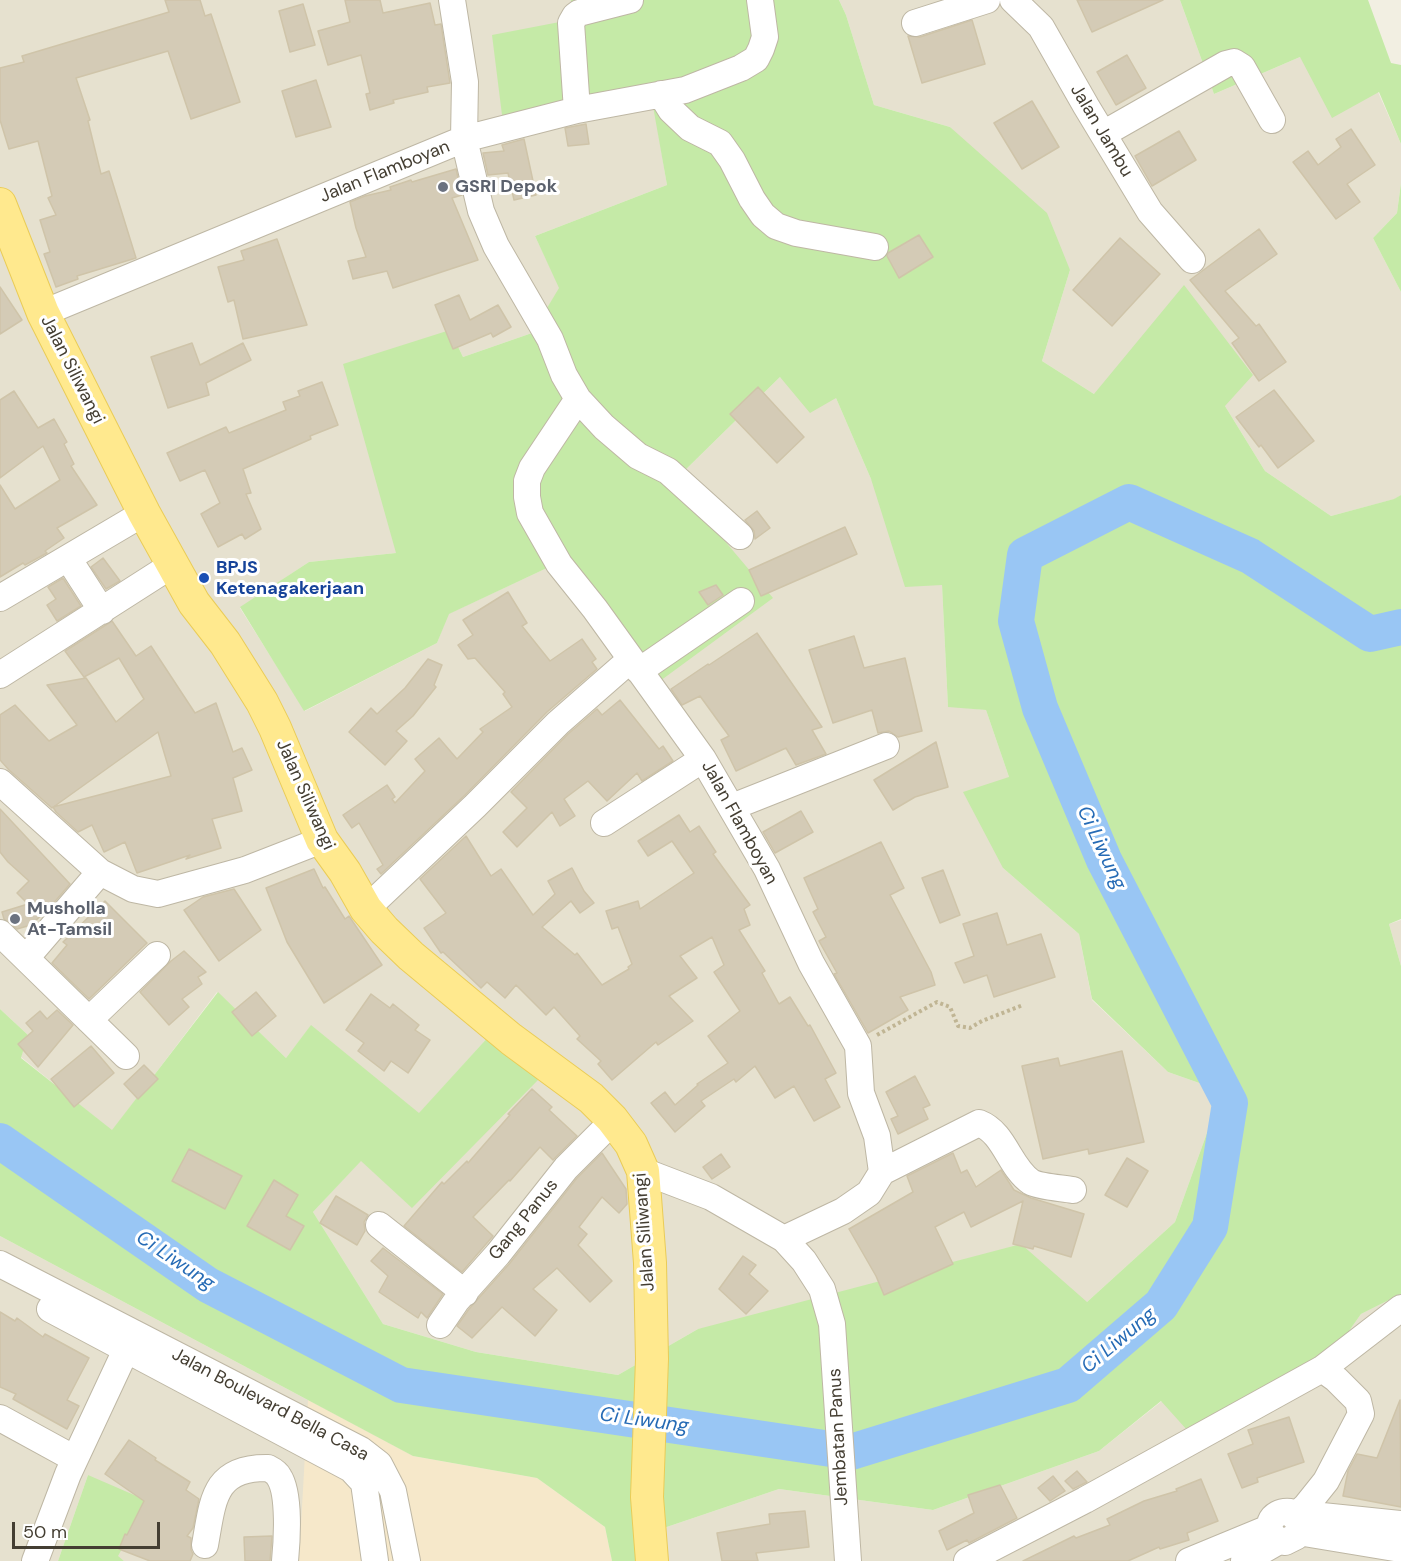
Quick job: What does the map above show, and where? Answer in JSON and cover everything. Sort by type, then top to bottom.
[{"type":"main road","name":"Jalan Siliwangi","points":[[0,204],[43,313],[144,513],[194,603],[225,643],[262,702],[322,840],[345,872],[366,909],[411,956],[511,1039],[591,1098],[612,1119],[630,1144],[643,1171],[650,1263],[652,1359],[647,1497],[652,1561]]},
{"type":"street","points":[[452,0],[465,82],[464,139],[578,110],[686,90],[741,68],[756,58],[762,49],[765,37],[760,0]]},
{"type":"street","points":[[578,110],[571,23],[579,14],[630,0]]},
{"type":"street","points":[[915,23],[987,0]]},
{"type":"street","name":"Jalan Jambu","points":[[1013,0],[1041,27],[1150,212],[1191,260]]},
{"type":"street","points":[[1102,134],[1230,62],[1242,67],[1272,120]]},
{"type":"street","points":[[661,94],[671,110],[690,128],[720,143],[732,160],[752,199],[776,226],[796,233],[875,247]]},
{"type":"street","name":"Jalan Flamboyan","points":[[43,313],[464,139],[481,211],[496,246],[550,339],[564,375],[578,399],[604,427],[638,456],[668,471],[740,536]]},
{"type":"street","name":"Jalan Flamboyan","points":[[578,399],[532,468],[527,481],[530,513],[559,564],[595,609],[704,759],[767,869],[811,963],[858,1046],[861,1093],[877,1136],[882,1172]]},
{"type":"street","points":[[0,598],[144,513]]},
{"type":"street","points":[[68,558],[102,610]]},
{"type":"street","points":[[0,675],[172,565]]},
{"type":"street","points":[[366,909],[475,806],[558,723],[634,665],[741,601]]},
{"type":"street","points":[[732,807],[886,746]]},
{"type":"street","points":[[604,823],[704,759]]},
{"type":"street","points":[[0,782],[100,872],[133,889],[158,894],[245,870],[322,840]]},
{"type":"street","points":[[26,958],[100,872]]},
{"type":"street","points":[[0,933],[126,1056]]},
{"type":"street","points":[[89,1020],[157,955]]},
{"type":"street","name":"Gang Panus","points":[[440,1325],[457,1300],[498,1254],[566,1168],[612,1119]]},
{"type":"street","points":[[784,1239],[843,1211],[869,1193],[882,1172],[979,1124],[989,1127],[1023,1174],[1033,1183],[1073,1190]]},
{"type":"street","name":"Jembatan Panus","points":[[643,1171],[711,1197],[784,1239],[804,1261],[822,1289],[832,1324],[835,1355],[848,1561]]},
{"type":"street","points":[[379,1226],[465,1293]]},
{"type":"street","name":"Jalan Boulevard Bella Casa","points":[[0,1264],[130,1342]]},
{"type":"street","name":"Jalan Boulevard Bella Casa","points":[[0,1282],[130,1342],[356,1460],[379,1464],[393,1491],[407,1561]]},
{"type":"street","points":[[966,1561],[1075,1505],[1322,1369],[1401,1308]]},
{"type":"street","points":[[35,1561],[75,1459],[130,1342]]},
{"type":"street","points":[[1289,1534],[1306,1506],[1326,1481],[1361,1414],[1358,1401],[1336,1379],[1322,1369]]},
{"type":"street","points":[[0,1419],[75,1459]]},
{"type":"street","name":"Jalan Boulevard Bella Casa","points":[[356,1460],[364,1483],[375,1561]]},
{"type":"street","points":[[205,1545],[218,1489],[226,1478],[245,1470],[268,1468],[280,1478],[284,1497],[288,1530],[285,1561]]},
{"type":"street","points":[[1244,1561],[1322,1516],[1401,1524]]},
{"type":"street","points":[[1189,1561],[1289,1534],[1401,1549]]},
{"type":"path","points":[[858,1046],[937,1002],[950,1007],[958,1026],[970,1028],[1023,1005]]},
{"type":"shaded area","points":[[0,0],[571,0],[570,20],[652,95],[667,185],[535,236],[560,288],[532,333],[463,357],[450,330],[396,553],[309,562],[240,608],[305,711],[437,643],[448,614],[564,560],[674,481],[780,377],[836,398],[871,479],[942,585],[948,706],[986,710],[1009,777],[1003,868],[1079,934],[1092,1000],[1168,1072],[1222,1091],[1175,1222],[1087,1302],[698,1329],[618,1375],[476,1352],[383,1324],[313,1212],[361,1160],[412,1207],[490,1035],[419,1114],[311,1026],[286,1058],[217,992],[112,1131],[21,1057],[28,1035],[0,1009]]},
{"type":"shaded area","points":[[839,0],[1180,0],[1214,94],[1300,57],[1378,92],[1401,144],[1401,183],[1397,213],[1373,238],[1401,292],[1401,495],[1395,499],[1331,516],[1265,471],[1225,406],[1094,394],[1042,361],[1070,270],[950,127],[874,105],[846,15]]},
{"type":"shaded area","points":[[1401,920],[1401,966],[1389,924]]},
{"type":"shaded area","points":[[0,1236],[612,1561],[124,1561],[117,1557],[88,1475],[58,1561],[0,1561]]},
{"type":"shaded area","points":[[1401,1294],[1401,1561],[647,1561],[646,1534],[779,1489],[933,1510],[1099,1451],[1162,1401],[1337,1348],[1361,1314]]},
{"type":"shaded area","points":[[308,1400],[413,1456],[537,1478],[605,1527],[612,1561],[299,1561]]},
{"type":"green space","points":[[571,0],[839,0],[846,15],[874,105],[950,127],[1047,213],[1070,270],[1042,361],[1094,394],[1184,285],[1253,375],[1225,406],[1265,471],[1331,516],[1394,499],[1401,495],[1401,919],[1389,924],[1401,966],[1401,1294],[1361,1314],[1337,1348],[1196,1440],[1161,1401],[1099,1451],[933,1510],[779,1489],[646,1534],[647,1561],[612,1561],[605,1527],[537,1478],[413,1456],[0,1236],[0,1009],[28,1035],[21,1058],[112,1130],[218,992],[286,1058],[311,1025],[419,1113],[490,1035],[538,1080],[412,1208],[361,1161],[313,1212],[383,1324],[476,1352],[618,1375],[698,1329],[1021,1244],[1087,1302],[1175,1222],[1222,1091],[1168,1072],[1092,999],[1079,934],[1003,868],[963,792],[1009,777],[986,710],[948,707],[942,585],[905,587],[871,479],[836,398],[810,413],[780,377],[674,481],[773,598],[660,681],[564,560],[449,614],[437,643],[304,711],[240,607],[309,562],[396,553],[343,364],[450,330],[463,357],[532,333],[559,288],[535,236],[667,185],[651,95],[504,131],[492,35],[570,20]]},
{"type":"green space","points":[[1180,0],[1368,0],[1391,63],[1401,65],[1401,144],[1379,92],[1332,118],[1300,57],[1214,94]]},
{"type":"green space","points":[[1401,183],[1401,292],[1373,238],[1397,213]]},
{"type":"green space","points":[[88,1475],[148,1501],[118,1556],[124,1561],[58,1561]]},
{"type":"building","points":[[165,0],[200,0],[205,16],[211,14],[240,102],[191,119],[168,51],[76,78],[90,120],[88,121],[101,174],[109,171],[136,258],[77,276],[78,279],[56,287],[44,254],[50,252],[40,220],[56,215],[48,198],[52,196],[38,141],[9,149],[0,120],[0,68],[24,62],[22,56],[169,12]]},
{"type":"building","points":[[345,0],[380,0],[383,13],[430,3],[435,25],[441,24],[450,83],[427,87],[428,92],[393,100],[394,103],[370,110],[366,94],[370,93],[361,55],[328,65],[318,31],[350,22]]},
{"type":"building","points":[[1077,0],[1163,0],[1092,32]]},
{"type":"building","points":[[303,4],[315,45],[290,52],[279,11]]},
{"type":"building","points":[[972,20],[985,64],[922,83],[908,36],[920,37]]},
{"type":"building","points":[[1127,55],[1146,88],[1116,105],[1097,72]]},
{"type":"building","points":[[316,80],[331,127],[296,137],[282,91]]},
{"type":"building","points":[[1032,101],[1059,147],[1022,169],[994,123]]},
{"type":"building","points":[[586,124],[589,144],[568,146],[565,128]]},
{"type":"building","points":[[1351,129],[1375,165],[1347,184],[1360,202],[1336,219],[1293,162],[1308,151],[1318,165],[1341,147],[1336,139]]},
{"type":"building","points":[[1179,131],[1196,160],[1152,186],[1135,156]]},
{"type":"building","points":[[524,139],[536,195],[514,200],[508,173],[488,175],[483,153],[504,151],[502,145]]},
{"type":"building","points":[[456,169],[462,195],[452,198],[478,260],[393,288],[387,271],[353,279],[348,261],[366,257],[350,202],[391,190],[390,187],[411,180],[412,182]]},
{"type":"building","points":[[1259,229],[1277,254],[1225,291],[1256,326],[1259,324],[1286,362],[1259,381],[1232,343],[1239,338],[1190,280]]},
{"type":"building","points":[[919,235],[933,257],[899,278],[887,256],[888,253]]},
{"type":"building","points":[[1120,238],[1160,274],[1112,326],[1073,290]]},
{"type":"building","points":[[277,239],[307,325],[243,339],[234,300],[228,302],[218,267],[244,260],[241,251]]},
{"type":"building","points":[[0,287],[22,320],[0,334]]},
{"type":"building","points":[[459,295],[470,320],[498,305],[511,327],[493,337],[491,333],[453,349],[435,305]]},
{"type":"building","points":[[192,343],[200,365],[243,343],[251,360],[206,383],[209,395],[168,408],[151,357]]},
{"type":"building","points":[[322,382],[338,425],[243,469],[251,493],[246,494],[261,529],[245,539],[242,534],[218,547],[201,514],[220,503],[205,470],[180,481],[167,453],[226,427],[229,433],[286,410],[283,402],[300,396],[298,391]]},
{"type":"building","points":[[758,387],[804,437],[777,463],[730,414]]},
{"type":"building","points":[[1274,390],[1314,441],[1278,468],[1236,417]]},
{"type":"building","points":[[14,391],[38,428],[54,419],[67,442],[64,444],[74,464],[71,466],[97,505],[57,528],[64,538],[45,551],[47,553],[25,565],[23,563],[0,577],[0,485],[15,509],[60,480],[43,446],[0,478],[0,400]]},
{"type":"building","points":[[757,511],[770,528],[755,539],[754,531],[745,520]]},
{"type":"building","points":[[845,527],[857,554],[761,596],[749,570]]},
{"type":"building","points":[[103,558],[120,581],[106,589],[91,567]]},
{"type":"building","points":[[63,578],[81,606],[57,621],[47,605],[56,599],[48,587]]},
{"type":"building","points":[[716,585],[723,595],[708,605],[699,592]]},
{"type":"building","points":[[508,592],[527,623],[522,626],[550,661],[582,639],[596,659],[592,662],[597,669],[547,712],[465,795],[381,874],[377,869],[383,865],[359,823],[352,828],[343,815],[387,785],[395,797],[392,799],[395,803],[425,771],[415,759],[439,738],[457,759],[483,732],[480,729],[512,707],[503,694],[505,692],[475,658],[468,659],[458,645],[473,635],[463,620]]},
{"type":"building","points":[[112,621],[136,656],[151,646],[195,713],[216,703],[233,752],[242,748],[252,770],[233,778],[242,811],[212,819],[221,848],[186,859],[190,855],[137,873],[125,842],[104,852],[92,825],[78,832],[0,760],[0,715],[15,705],[49,741],[77,725],[47,685],[86,678],[116,722],[144,699],[119,658],[84,677],[65,651]],"holes":[[[158,732],[171,776],[54,807]]]},
{"type":"building","points":[[757,633],[822,727],[812,730],[826,754],[796,765],[786,748],[736,771],[721,740],[729,736],[700,696],[682,705],[671,689]]},
{"type":"building","points":[[854,636],[864,668],[905,658],[922,731],[898,737],[889,731],[878,733],[872,710],[833,723],[809,650]]},
{"type":"building","points":[[428,659],[442,665],[434,685],[436,687],[413,716],[396,731],[407,741],[385,765],[349,732],[371,708],[377,714],[405,688]]},
{"type":"building","points":[[620,700],[659,749],[663,746],[673,761],[642,781],[637,773],[607,801],[588,781],[564,799],[575,816],[560,826],[552,812],[517,847],[503,832],[527,808],[511,792],[568,734],[597,709],[602,715]]},
{"type":"building","points":[[936,742],[948,787],[915,797],[893,810],[874,780]]},
{"type":"building","points":[[0,809],[70,884],[31,925],[17,929],[4,919],[2,912],[28,904],[17,893],[29,881],[0,852]]},
{"type":"building","points":[[801,811],[813,832],[775,853],[763,832]]},
{"type":"building","points":[[679,815],[690,832],[699,826],[716,852],[713,854],[750,905],[744,909],[750,925],[739,930],[765,971],[762,973],[779,1004],[790,997],[808,1026],[810,1025],[836,1073],[825,1079],[840,1107],[814,1121],[794,1086],[775,1098],[755,1066],[736,1082],[734,1079],[701,1101],[705,1106],[675,1132],[651,1103],[665,1092],[675,1105],[697,1084],[728,1063],[708,1036],[740,1011],[714,972],[724,965],[712,937],[680,956],[697,978],[669,996],[693,1021],[658,1045],[656,1042],[612,1080],[598,1064],[601,1061],[577,1039],[580,1036],[554,1007],[546,1015],[516,985],[505,998],[487,982],[481,988],[443,952],[441,953],[424,928],[446,913],[420,879],[466,836],[491,876],[501,869],[533,915],[555,894],[548,881],[572,868],[584,891],[594,903],[580,913],[571,901],[542,927],[575,955],[577,953],[602,985],[629,969],[628,967],[632,964],[618,927],[612,929],[606,911],[638,901],[640,909],[694,873],[672,841],[648,856],[638,841]]},
{"type":"building","points":[[881,842],[904,888],[890,895],[931,972],[935,985],[900,997],[908,1010],[868,1033],[834,974],[837,973],[819,941],[826,937],[813,912],[818,909],[804,878]]},
{"type":"building","points":[[314,869],[323,888],[325,887],[345,919],[349,916],[382,965],[324,1003],[287,942],[266,888]]},
{"type":"building","points":[[943,870],[960,915],[940,923],[922,878]]},
{"type":"building","points":[[234,889],[261,930],[219,961],[184,910],[203,897]]},
{"type":"building","points":[[105,901],[147,943],[89,999],[52,963],[67,945],[63,942]]},
{"type":"building","points":[[997,913],[1007,945],[1041,934],[1055,977],[994,997],[987,975],[964,983],[955,963],[974,956],[963,924]]},
{"type":"building","points":[[184,951],[206,972],[198,977],[202,984],[182,999],[189,1007],[169,1025],[140,992]]},
{"type":"building","points":[[256,992],[276,1016],[252,1036],[232,1012]]},
{"type":"building","points":[[371,994],[390,1008],[393,1004],[419,1025],[415,1030],[430,1040],[408,1073],[391,1061],[384,1071],[358,1051],[364,1043],[346,1030]]},
{"type":"building","points":[[57,1010],[73,1025],[38,1067],[18,1044],[33,1031],[26,1023],[40,1011],[47,1019]]},
{"type":"building","points":[[91,1046],[114,1073],[74,1107],[51,1079]]},
{"type":"building","points":[[1122,1051],[1144,1142],[1089,1154],[1088,1149],[1043,1159],[1022,1066],[1058,1058],[1060,1066]]},
{"type":"building","points":[[144,1065],[158,1079],[138,1099],[124,1084]]},
{"type":"building","points":[[915,1076],[930,1105],[923,1108],[928,1119],[898,1134],[891,1119],[898,1116],[886,1092]]},
{"type":"building","points":[[532,1089],[552,1107],[549,1110],[577,1136],[553,1160],[540,1147],[510,1181],[473,1217],[493,1236],[462,1272],[404,1226],[442,1182],[444,1184],[467,1161],[468,1163]]},
{"type":"building","points":[[189,1149],[242,1176],[225,1209],[172,1181]]},
{"type":"building","points":[[602,1153],[626,1189],[627,1204],[619,1213],[602,1197],[579,1227],[587,1234],[578,1245],[612,1281],[590,1302],[557,1268],[533,1289],[557,1310],[535,1336],[502,1307],[472,1338],[457,1326],[577,1178]]},
{"type":"building","points":[[953,1153],[961,1173],[967,1170],[976,1187],[1001,1170],[1014,1190],[1031,1198],[1084,1214],[1071,1257],[1034,1246],[1033,1249],[1013,1244],[1023,1201],[971,1227],[964,1212],[935,1227],[953,1264],[884,1295],[876,1276],[849,1229],[913,1192],[907,1176]]},
{"type":"building","points":[[721,1154],[730,1167],[712,1179],[703,1167]]},
{"type":"building","points":[[1127,1158],[1148,1171],[1127,1207],[1105,1195]]},
{"type":"building","points":[[274,1180],[298,1195],[286,1216],[304,1226],[290,1250],[247,1226]]},
{"type":"building","points":[[336,1196],[368,1215],[364,1222],[365,1231],[357,1245],[320,1223]]},
{"type":"building","points":[[383,1248],[443,1294],[427,1318],[421,1312],[418,1318],[379,1292],[388,1276],[371,1261]]},
{"type":"building","points":[[743,1256],[756,1265],[749,1274],[768,1291],[746,1314],[719,1289]]},
{"type":"building","points":[[0,1312],[15,1321],[17,1318],[43,1337],[45,1334],[89,1358],[67,1400],[79,1406],[67,1429],[13,1399],[16,1394],[0,1387]]},
{"type":"building","points":[[1400,1400],[1401,1507],[1343,1496],[1348,1471],[1357,1454],[1377,1458]]},
{"type":"building","points":[[1289,1417],[1304,1462],[1257,1478],[1258,1482],[1242,1488],[1228,1454],[1253,1444],[1248,1430]]},
{"type":"building","points":[[129,1440],[190,1482],[186,1490],[199,1499],[193,1528],[187,1536],[191,1538],[193,1554],[190,1561],[150,1561],[119,1549],[144,1501],[105,1474]]},
{"type":"building","points":[[1077,1471],[1087,1482],[1073,1489],[1065,1481]]},
{"type":"building","points":[[1053,1476],[1065,1491],[1050,1501],[1038,1488]]},
{"type":"building","points":[[1201,1479],[1218,1521],[1187,1533],[1189,1540],[1160,1549],[1159,1547],[1128,1561],[1023,1561],[1074,1536],[1076,1538],[1110,1525],[1107,1519],[1144,1501],[1177,1491],[1176,1489]]},
{"type":"building","points":[[1000,1485],[1017,1518],[969,1543],[967,1540],[947,1550],[939,1531],[974,1513],[968,1495]]},
{"type":"building","points":[[805,1511],[809,1547],[756,1553],[758,1561],[722,1561],[717,1533],[770,1524],[769,1514]]},
{"type":"building","points":[[272,1536],[270,1561],[245,1561],[244,1537]]},
{"type":"waterway","name":"Ci Liwung","points":[[0,1141],[208,1285],[401,1385],[851,1452],[1068,1385],[1161,1305],[1210,1227],[1230,1103],[1104,860],[1040,708],[1016,621],[1025,555],[1129,502],[1250,556],[1370,634],[1401,627]]},
{"type":"place","name":"GSRI Depok","points":[[443,187]]},
{"type":"place","name":"BPJS Ketenagakerjaan","points":[[204,578]]},
{"type":"place","name":"Musholla At-Tamsil","points":[[15,919]]}]
